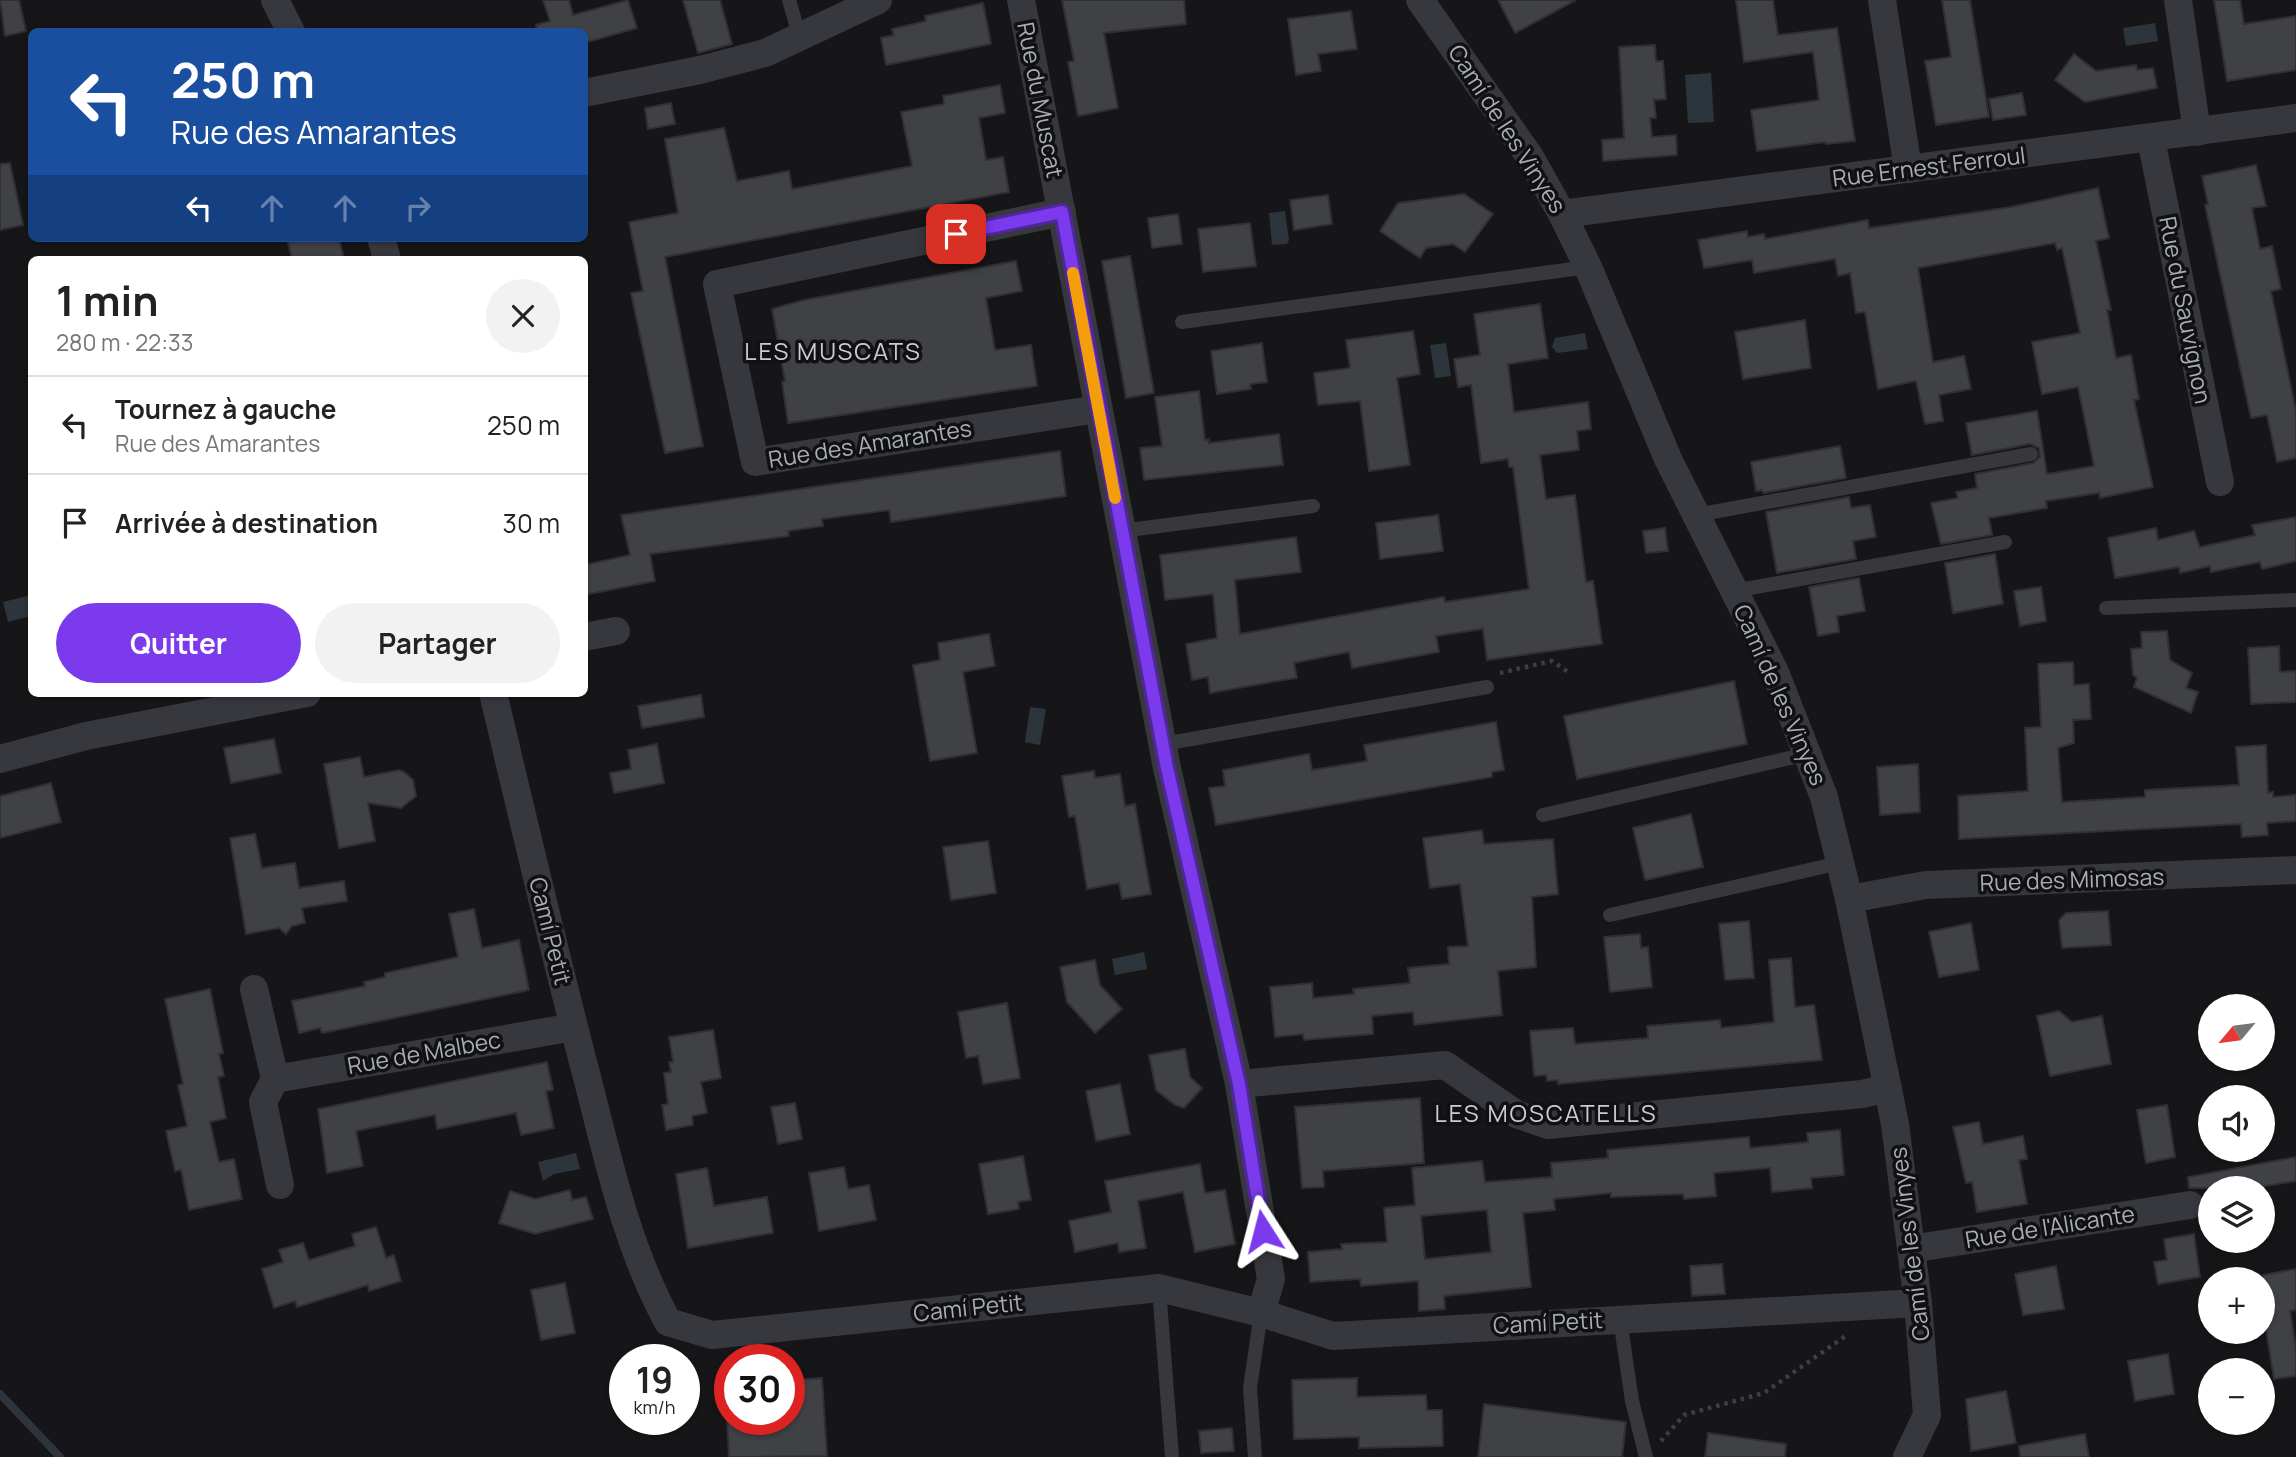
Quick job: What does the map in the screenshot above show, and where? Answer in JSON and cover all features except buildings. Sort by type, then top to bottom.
[{"type":"street","points":[[275,0],[289,28]]},
{"type":"street","points":[[588,92],[713,67],[765,53],[878,0]]},
{"type":"street","name":"Rue du Muscat","points":[[1021,0],[1163,744],[1239,1084],[1271,1279],[1261,1313]]},
{"type":"street","name":"Camí de les Vinyes","points":[[1420,0],[1530,156],[1562,214],[1588,267],[1668,458],[1774,672],[1824,797],[1849,899],[1888,1088],[1918,1303],[1927,1415],[1907,1457]]},
{"type":"street","points":[[1882,0],[1908,169]]},
{"type":"street","points":[[2178,0],[2197,132]]},
{"type":"street","name":"Rue Ernest Ferroul","points":[[1562,214],[2296,118]]},
{"type":"street","name":"Rue du Sauvignon","points":[[2151,139],[2220,482]]},
{"type":"street","name":"Rue des Amarantes","points":[[1062,212],[717,284],[755,462],[1098,409]]},
{"type":"street","points":[[588,637],[616,631]]},
{"type":"street","points":[[0,759],[86,736],[286,697]]},
{"type":"street","name":"Camí Petit","points":[[494,697],[574,1027],[625,1223],[648,1286],[668,1322],[712,1335],[1159,1287],[1261,1313],[1333,1336],[1918,1303]]},
{"type":"street","name":"Rue des Mimosas","points":[[1849,899],[1926,885],[2296,870]]},
{"type":"street","points":[[254,989],[275,1079],[263,1102],[280,1185]]},
{"type":"street","name":"Rue de Malbec","points":[[275,1079],[574,1027]]},
{"type":"street","points":[[1239,1084],[1445,1065],[1516,1114],[1548,1125],[1862,1094],[1888,1088]]},
{"type":"street","name":"Rue de l'Alicante","points":[[1911,1249],[2190,1205]]},
{"type":"lane","points":[[789,0],[800,38]]},
{"type":"lane","points":[[1182,322],[1588,267]]},
{"type":"lane","points":[[1696,515],[2031,454]]},
{"type":"lane","points":[[1121,531],[1313,506]]},
{"type":"lane","points":[[1734,592],[2005,542]]},
{"type":"lane","points":[[2106,608],[2296,600]]},
{"type":"lane","points":[[1163,744],[1487,687]]},
{"type":"lane","points":[[1542,815],[1807,754]]},
{"type":"lane","points":[[1610,915],[1840,863]]},
{"type":"lane","points":[[1159,1287],[1172,1457]]},
{"type":"lane","points":[[1255,1457],[1250,1388],[1261,1313]]},
{"type":"lane","points":[[1620,1319],[1632,1401],[1652,1453]]},
{"type":"path","points":[[1487,687],[1497,673],[1552,662],[1571,674]]},
{"type":"path","points":[[1652,1453],[1684,1415],[1763,1393],[1846,1337],[1873,1305]]},
{"type":"shaded area","points":[[2155,23],[2158,41],[2126,46],[2123,28]]},
{"type":"shaded area","points":[[1711,73],[1714,122],[1688,123],[1685,75]]},
{"type":"shaded area","points":[[1285,211],[1289,240],[1287,244],[1272,245],[1269,213]]},
{"type":"shaded area","points":[[1585,333],[1588,349],[1557,353],[1552,347],[1555,338]]},
{"type":"shaded area","points":[[1446,343],[1451,376],[1435,378],[1430,345]]},
{"type":"shaded area","points":[[28,596],[28,617],[8,622],[3,602]]},
{"type":"shaded area","points":[[1030,707],[1046,709],[1040,745],[1025,742]]},
{"type":"shaded area","points":[[1144,952],[1147,969],[1115,975],[1112,959]]},
{"type":"shaded area","points":[[576,1153],[580,1169],[554,1174],[543,1181],[538,1162]]},
{"type":"waterway","points":[[0,1394],[60,1457]]},
{"type":"slow traffic","points":[[1073,273],[1115,498]]},
{"type":"district","name":"LES MUSCATS","points":[[833,352]]},
{"type":"district","name":"LES MOSCATELLS","points":[[1546,1114]]},
{"type":"route","points":[[956,234],[1062,212],[1167,768],[1239,1084],[1263,1231]]}]
